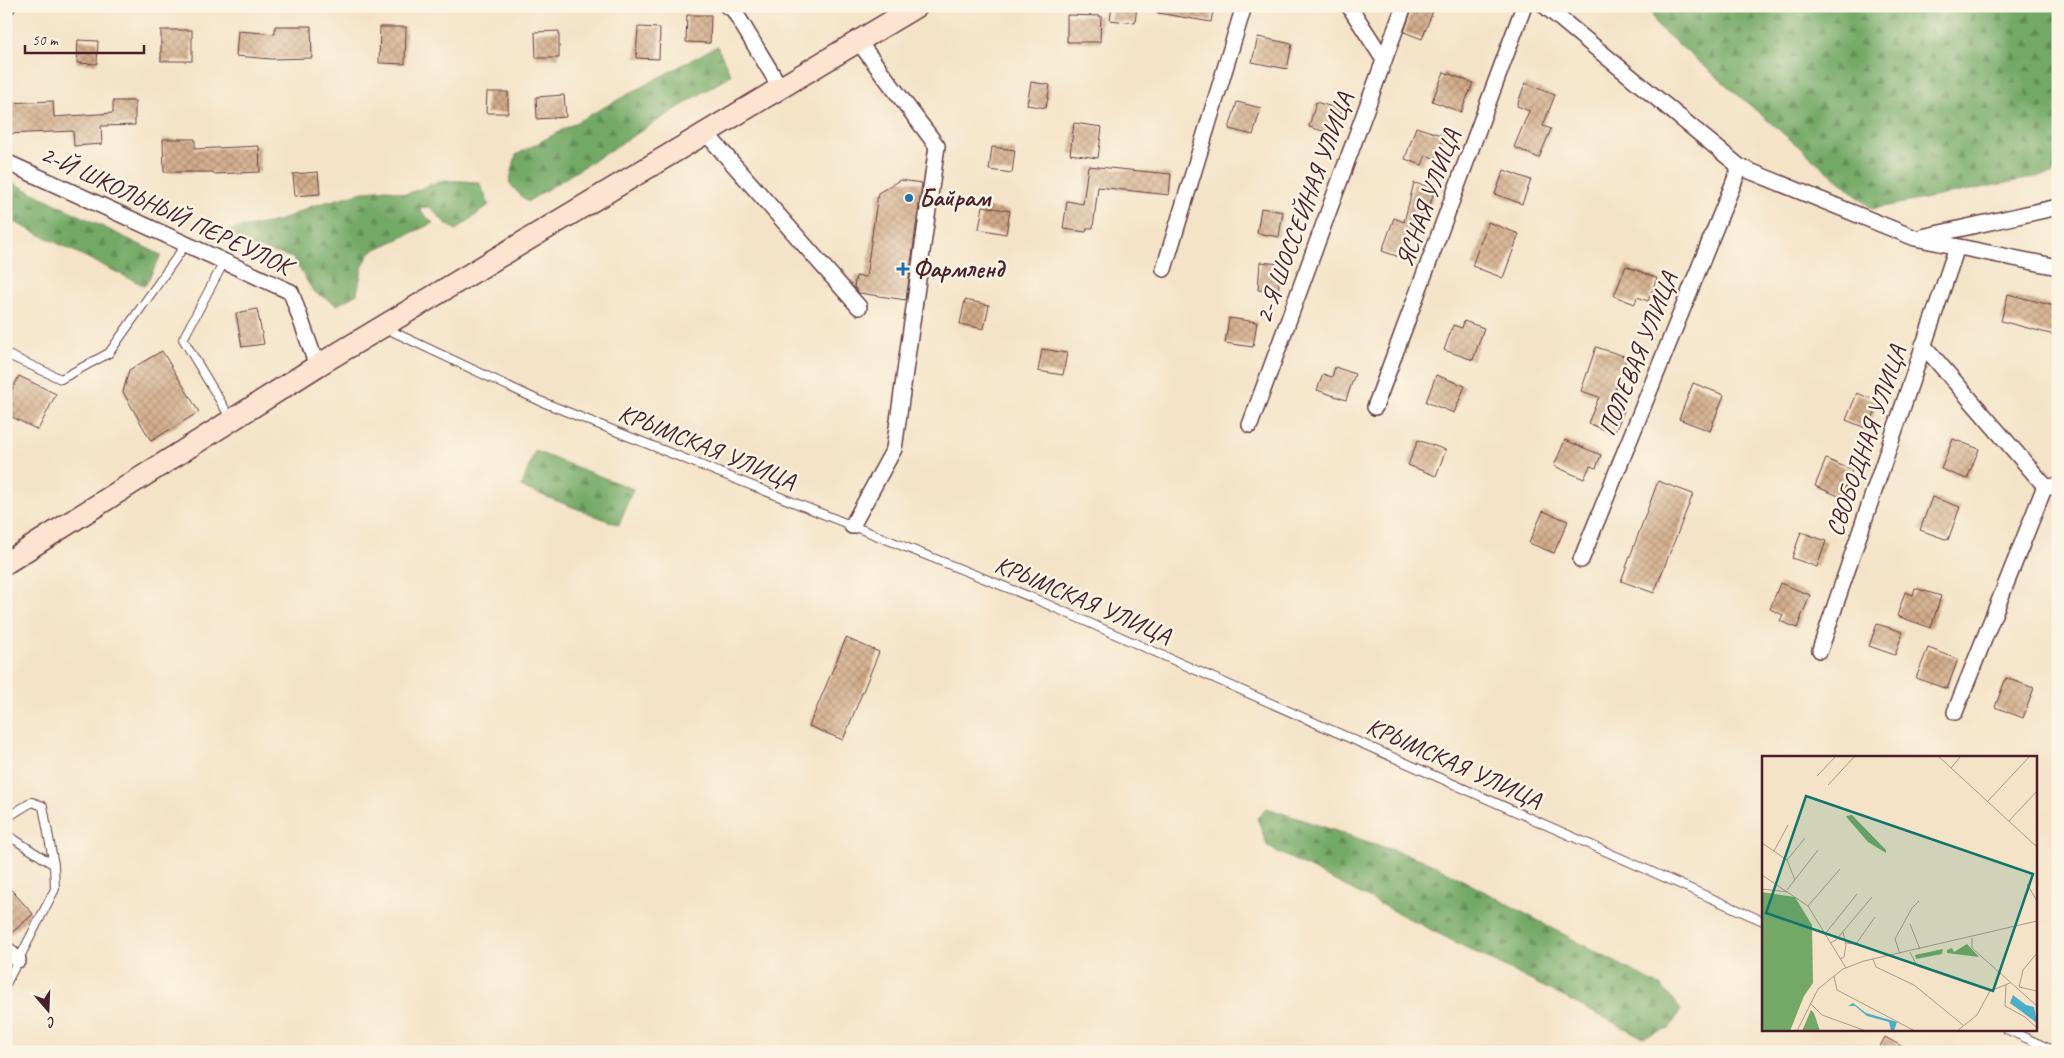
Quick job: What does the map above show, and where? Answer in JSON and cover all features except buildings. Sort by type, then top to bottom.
[{"type":"main road","points":[[6,562],[317,366],[917,6]]},
{"type":"street","points":[[727,6],[733,9],[780,87]]},
{"type":"street","points":[[1164,269],[1244,6]]},
{"type":"street","points":[[1349,6],[1384,60]]},
{"type":"street","name":"2-Я ШОССЕЙНАЯ УЛИЦА","points":[[1250,426],[1404,6]]},
{"type":"street","name":"ЯСНАЯ УЛИЦА","points":[[1375,407],[1524,6]]},
{"type":"street","points":[[1545,6],[1740,167],[1915,238],[2058,267]]},
{"type":"street","points":[[852,526],[894,448],[937,146],[858,41]]},
{"type":"street","points":[[705,132],[859,307]]},
{"type":"street","name":"2-Й ШКОЛЬНЫЙ ПЕРЕУЛОК","points":[[6,162],[291,292],[317,366]]},
{"type":"street","name":"ПОЛЕВАЯ УЛИЦА","points":[[1581,560],[1740,167]]},
{"type":"street","points":[[1915,238],[2058,208]]},
{"type":"street","name":"СВОБОДНАЯ УЛИЦА","points":[[1820,650],[1957,247]]},
{"type":"street","points":[[1923,345],[2051,487],[1955,712]]},
{"type":"street","points":[[6,949],[18,960]]},
{"type":"lane","points":[[6,354],[62,380],[109,353],[186,244]]},
{"type":"lane","points":[[224,262],[183,339],[232,420]]},
{"type":"lane","name":"КРЫМСКАЯ УЛИЦА","points":[[382,327],[540,401],[1032,598],[1762,922]]},
{"type":"lane","points":[[6,818],[32,802],[44,806],[54,865],[55,889],[6,984]]},
{"type":"lane","points":[[6,834],[54,865]]},
{"type":"lane","points":[[2008,1030],[2057,1052]]},
{"type":"green space","points":[[1649,6],[2058,6],[2058,173],[1872,209],[1657,26]]},
{"type":"green space","points":[[717,46],[731,75],[527,202],[509,183],[516,155]]},
{"type":"green space","points":[[443,180],[479,182],[489,205],[456,230],[445,223],[430,207],[418,208],[433,223],[370,252],[362,268],[357,294],[337,305],[313,291],[293,258],[263,249],[210,239],[219,232],[279,221],[312,206],[367,191],[387,189],[406,194]]},
{"type":"green space","points":[[9,181],[161,255],[145,286],[6,218],[6,188]]},
{"type":"green space","points":[[535,451],[633,489],[619,525],[521,487]]},
{"type":"green space","points":[[1267,808],[1429,862],[1662,987],[1681,1010],[1669,1029],[1642,1037],[1268,847],[1257,818]]},
{"type":"place","name":"Байрам","points":[[909,198]]},
{"type":"place","name":"Фармленд","points":[[903,269]]}]
